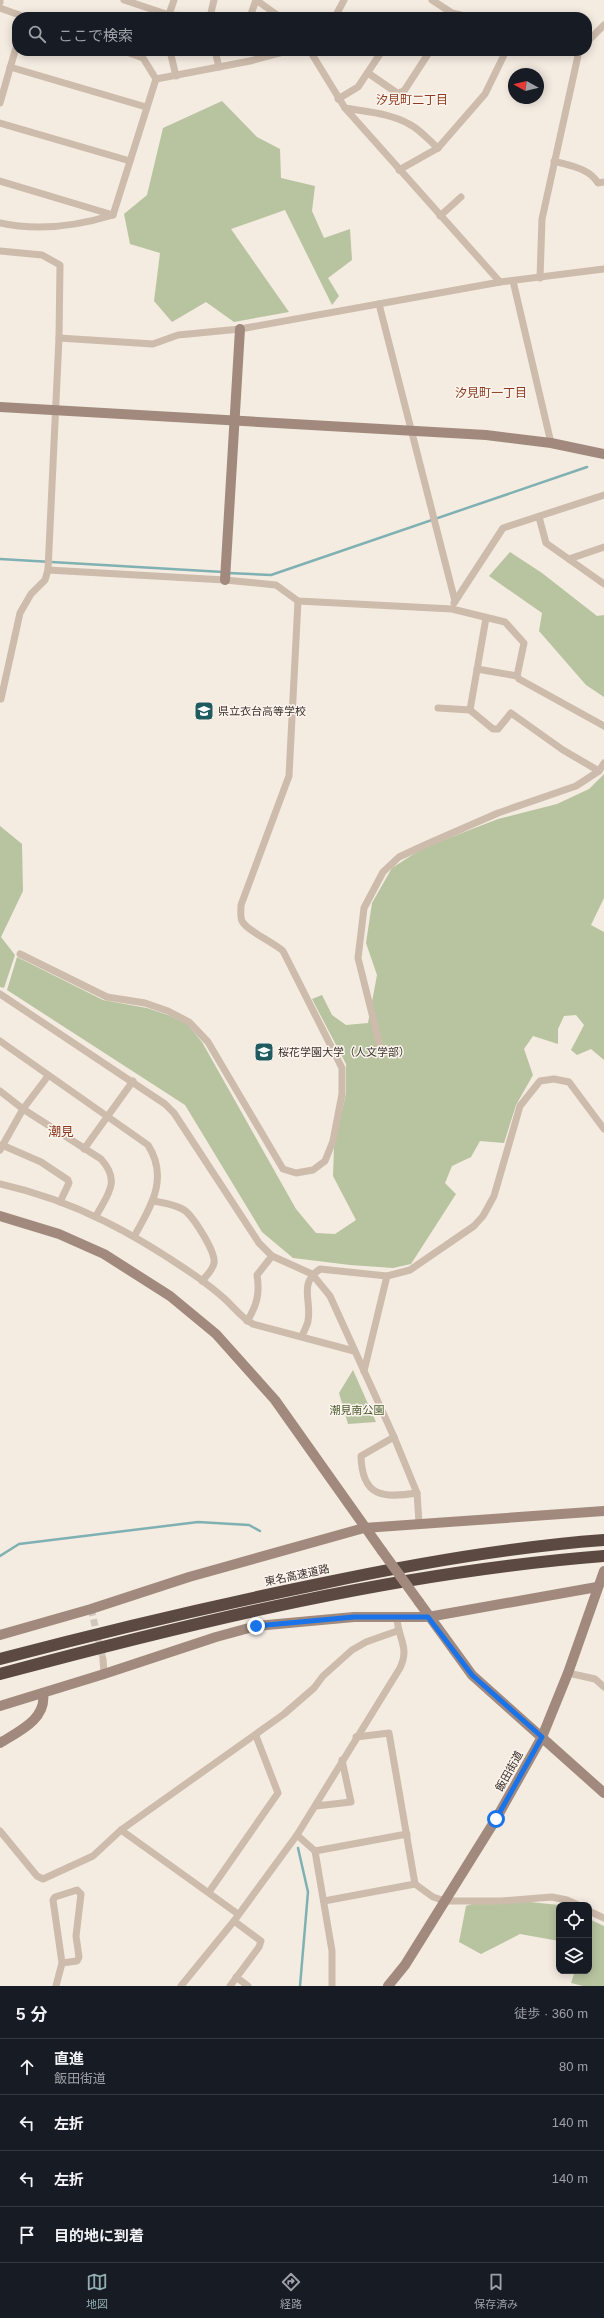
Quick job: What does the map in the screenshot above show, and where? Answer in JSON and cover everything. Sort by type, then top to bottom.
[{"type":"highway","name":"東名高速道路","points":[[0,1659],[201,1609],[367,1574],[515,1549],[604,1540]]},
{"type":"highway","points":[[0,1674],[155,1634],[369,1588],[517,1564],[604,1556]]},
{"type":"street","points":[[124,0],[157,12]]},
{"type":"street","points":[[170,12],[174,0]]},
{"type":"street","points":[[212,12],[214,0]]},
{"type":"street","points":[[252,12],[256,0],[273,12]]},
{"type":"street","points":[[338,12],[344,0]]},
{"type":"street","points":[[432,0],[450,12]]},
{"type":"street","points":[[0,8],[12,12]]},
{"type":"street","points":[[592,37],[604,25]]},
{"type":"street","points":[[0,104],[13,56]]},
{"type":"street","points":[[138,56],[143,58],[156,79]]},
{"type":"street","points":[[171,56],[176,76]]},
{"type":"street","points":[[216,56],[219,67]]},
{"type":"street","points":[[156,79],[266,56]]},
{"type":"street","points":[[313,56],[338,99],[345,108],[500,282]]},
{"type":"street","points":[[338,99],[358,87],[379,56]]},
{"type":"street","points":[[368,73],[397,93],[404,91],[427,56]]},
{"type":"street","points":[[399,170],[438,148],[484,94],[503,56]]},
{"type":"street","points":[[540,278],[542,219],[578,56]]},
{"type":"street","points":[[10,67],[146,107]]},
{"type":"street","points":[[112,215],[156,79]]},
{"type":"street","points":[[345,108],[387,116],[411,124],[438,148]]},
{"type":"street","points":[[0,123],[130,161]]},
{"type":"street","points":[[554,161],[587,172],[593,175],[598,183],[604,182]]},
{"type":"street","points":[[0,182],[112,215]]},
{"type":"street","points":[[440,216],[461,197]]},
{"type":"street","points":[[0,224],[27,228],[92,222],[112,215]]},
{"type":"street","points":[[0,251],[42,255],[60,265],[59,338],[48,570],[45,580],[31,594],[20,613],[2,699]]},
{"type":"street","points":[[59,338],[145,345],[160,342],[178,335],[240,328],[500,282],[604,270]]},
{"type":"street","points":[[513,281],[551,443]]},
{"type":"street","points":[[379,304],[455,601]]},
{"type":"street","points":[[225,580],[236,421],[240,328]]},
{"type":"street","points":[[0,407],[486,435],[551,443],[604,454]]},
{"type":"street","points":[[452,609],[455,601],[503,528],[539,518],[604,495]]},
{"type":"street","points":[[539,518],[546,543],[604,584]]},
{"type":"street","points":[[569,559],[604,547]]},
{"type":"street","points":[[48,570],[225,580],[276,585],[298,601],[452,609],[505,622],[524,640],[517,676]]},
{"type":"street","points":[[20,954],[107,997],[145,1003],[168,1011],[189,1022],[208,1042],[283,1169],[296,1173],[313,1170],[325,1161],[333,1141],[340,1102],[342,1068],[283,951],[273,942],[250,929],[242,921],[241,905],[289,776],[298,601]]},
{"type":"street","points":[[470,710],[486,618]]},
{"type":"street","points":[[477,669],[517,676],[519,679],[604,726]]},
{"type":"street","points":[[438,708],[470,710],[493,729],[498,729],[511,713],[564,750],[599,771]]},
{"type":"street","points":[[381,1050],[358,958],[364,908],[383,872],[399,857],[498,813],[576,786],[599,771],[604,764]]},
{"type":"street","points":[[0,994],[133,1081],[174,1113],[259,1243],[272,1256],[312,1274],[330,1296],[394,1437],[417,1493],[419,1523]]},
{"type":"street","points":[[0,1041],[48,1076],[141,1139],[152,1151],[159,1172],[154,1201],[135,1236]]},
{"type":"street","points":[[48,1076],[23,1109],[1,1148],[41,1162],[68,1180],[69,1183],[60,1202]]},
{"type":"street","points":[[302,1336],[308,1321],[308,1282],[312,1274],[320,1269],[387,1276],[410,1270],[465,1232],[483,1216],[494,1196],[520,1106],[540,1081],[554,1078],[569,1082],[604,1129]]},
{"type":"street","points":[[84,1149],[133,1081]]},
{"type":"street","points":[[0,1091],[23,1109],[101,1159],[109,1169],[112,1176],[110,1190],[96,1216]]},
{"type":"street","points":[[0,1184],[26,1190],[60,1202],[96,1216],[135,1236],[202,1281],[228,1301],[247,1321],[259,1327],[302,1336],[354,1351]]},
{"type":"street","points":[[154,1201],[178,1207],[189,1214],[213,1251],[215,1260],[213,1268],[202,1281]]},
{"type":"street","points":[[0,1216],[59,1234],[104,1254],[170,1296],[216,1334],[275,1400],[364,1528],[472,1675],[604,1793]]},
{"type":"street","points":[[247,1321],[255,1309],[259,1287],[257,1275],[272,1256]]},
{"type":"street","points":[[364,1371],[387,1276]]},
{"type":"street","points":[[394,1437],[361,1456],[362,1466],[370,1485],[377,1493],[385,1496],[417,1493]]},
{"type":"street","points":[[0,1635],[91,1609],[189,1577],[364,1528],[604,1511]]},
{"type":"street","name":"飯田街道","points":[[388,1986],[405,1965],[496,1819],[542,1737],[568,1673],[604,1571]]},
{"type":"street","points":[[0,1706],[43,1694],[216,1637],[256,1626],[354,1617],[428,1617],[600,1584]]},
{"type":"street","points":[[181,1986],[234,1922],[238,1914],[297,1835],[316,1806],[356,1737],[384,1696],[405,1659],[405,1650],[397,1631],[397,1618]]},
{"type":"street","points":[[0,1831],[37,1876],[43,1879],[93,1856],[121,1830],[256,1736],[314,1688],[323,1676],[352,1650],[366,1642],[397,1631]]},
{"type":"street","points":[[103,1660],[104,1674]]},
{"type":"street","points":[[568,1673],[595,1679],[604,1687]]},
{"type":"street","points":[[0,1743],[36,1719],[44,1704],[43,1694]]},
{"type":"street","points":[[356,1737],[389,1733],[415,1884],[432,1897],[445,1901],[501,1901],[552,1897],[571,1902]]},
{"type":"street","points":[[209,1892],[278,1793],[256,1736]]},
{"type":"street","points":[[316,1806],[351,1802],[342,1760]]},
{"type":"street","points":[[121,1830],[238,1914]]},
{"type":"street","points":[[315,1850],[407,1834]]},
{"type":"street","points":[[297,1835],[315,1850],[332,1951],[332,1986]]},
{"type":"street","points":[[324,1901],[415,1884]]},
{"type":"street","points":[[56,1986],[62,1963],[53,1900],[55,1897],[78,1890],[81,1894],[76,1936],[79,1957],[77,1961],[62,1963]]},
{"type":"street","points":[[592,1912],[604,1918]]},
{"type":"street","points":[[230,1986],[259,1947],[261,1941],[234,1922]]},
{"type":"street","points":[[236,1977],[248,1986]]},
{"type":"green space","points":[[222,101],[257,137],[280,149],[281,178],[315,186],[312,211],[324,238],[350,229],[352,260],[328,278],[339,296],[332,305],[285,210],[231,229],[289,312],[234,322],[206,302],[172,322],[154,301],[160,253],[130,244],[124,214],[147,195],[163,128]]},
{"type":"green space","points":[[510,552],[542,573],[597,616],[604,615],[604,697],[586,685],[539,631],[542,613],[489,576]]},
{"type":"green space","points":[[604,774],[604,898],[591,925],[604,932],[604,1060],[591,1049],[577,1055],[571,1050],[584,1025],[576,1015],[564,1016],[558,1029],[558,1044],[533,1036],[524,1049],[533,1075],[516,1105],[504,1143],[480,1141],[471,1157],[452,1166],[445,1183],[456,1194],[411,1264],[393,1268],[350,1265],[293,1258],[262,1232],[185,1105],[7,990],[17,957],[103,1000],[147,1008],[168,1015],[187,1024],[202,1042],[296,1209],[316,1233],[335,1234],[356,1220],[333,1176],[334,1147],[346,1093],[346,1064],[312,999],[322,995],[332,1015],[346,1025],[368,1023],[377,975],[366,943],[372,903],[392,868],[423,848],[498,819],[557,804],[589,789]]},
{"type":"green space","points":[[0,826],[22,844],[23,891],[1,937],[15,955],[4,988],[0,987]]},
{"type":"green space","name":"潮見南公園","points":[[353,1370],[376,1422],[348,1424],[339,1393]]},
{"type":"green space","points":[[491,1898],[556,1905],[556,1940],[520,1934],[481,1954],[459,1942],[466,1906]]},
{"type":"green space","points":[[592,1920],[604,1926],[604,1986],[583,1986],[571,1983],[574,1974],[592,1974]]},
{"type":"waterway","points":[[228,573],[271,575],[587,467]]},
{"type":"waterway","points":[[0,559],[223,572]]},
{"type":"waterway","points":[[0,1556],[19,1544],[198,1522],[249,1525],[260,1531]]},
{"type":"waterway","points":[[298,1848],[308,1892],[300,1986]]},
{"type":"tunnel","points":[[91,1609],[103,1659]]},
{"type":"place","name":"県立衣台高等学校","points":[[204,711]]},
{"type":"place","name":"桜花学園大学（人文学部）","points":[[264,1052]]},
{"type":"district","name":"汐見町二丁目","points":[[412,100]]},
{"type":"district","name":"汐見町一丁目","points":[[491,393]]},
{"type":"district","name":"潮見","points":[[61,1131]]},
{"type":"route","points":[[256,1626],[354,1617],[428,1617],[472,1675],[542,1737],[496,1819]]}]
